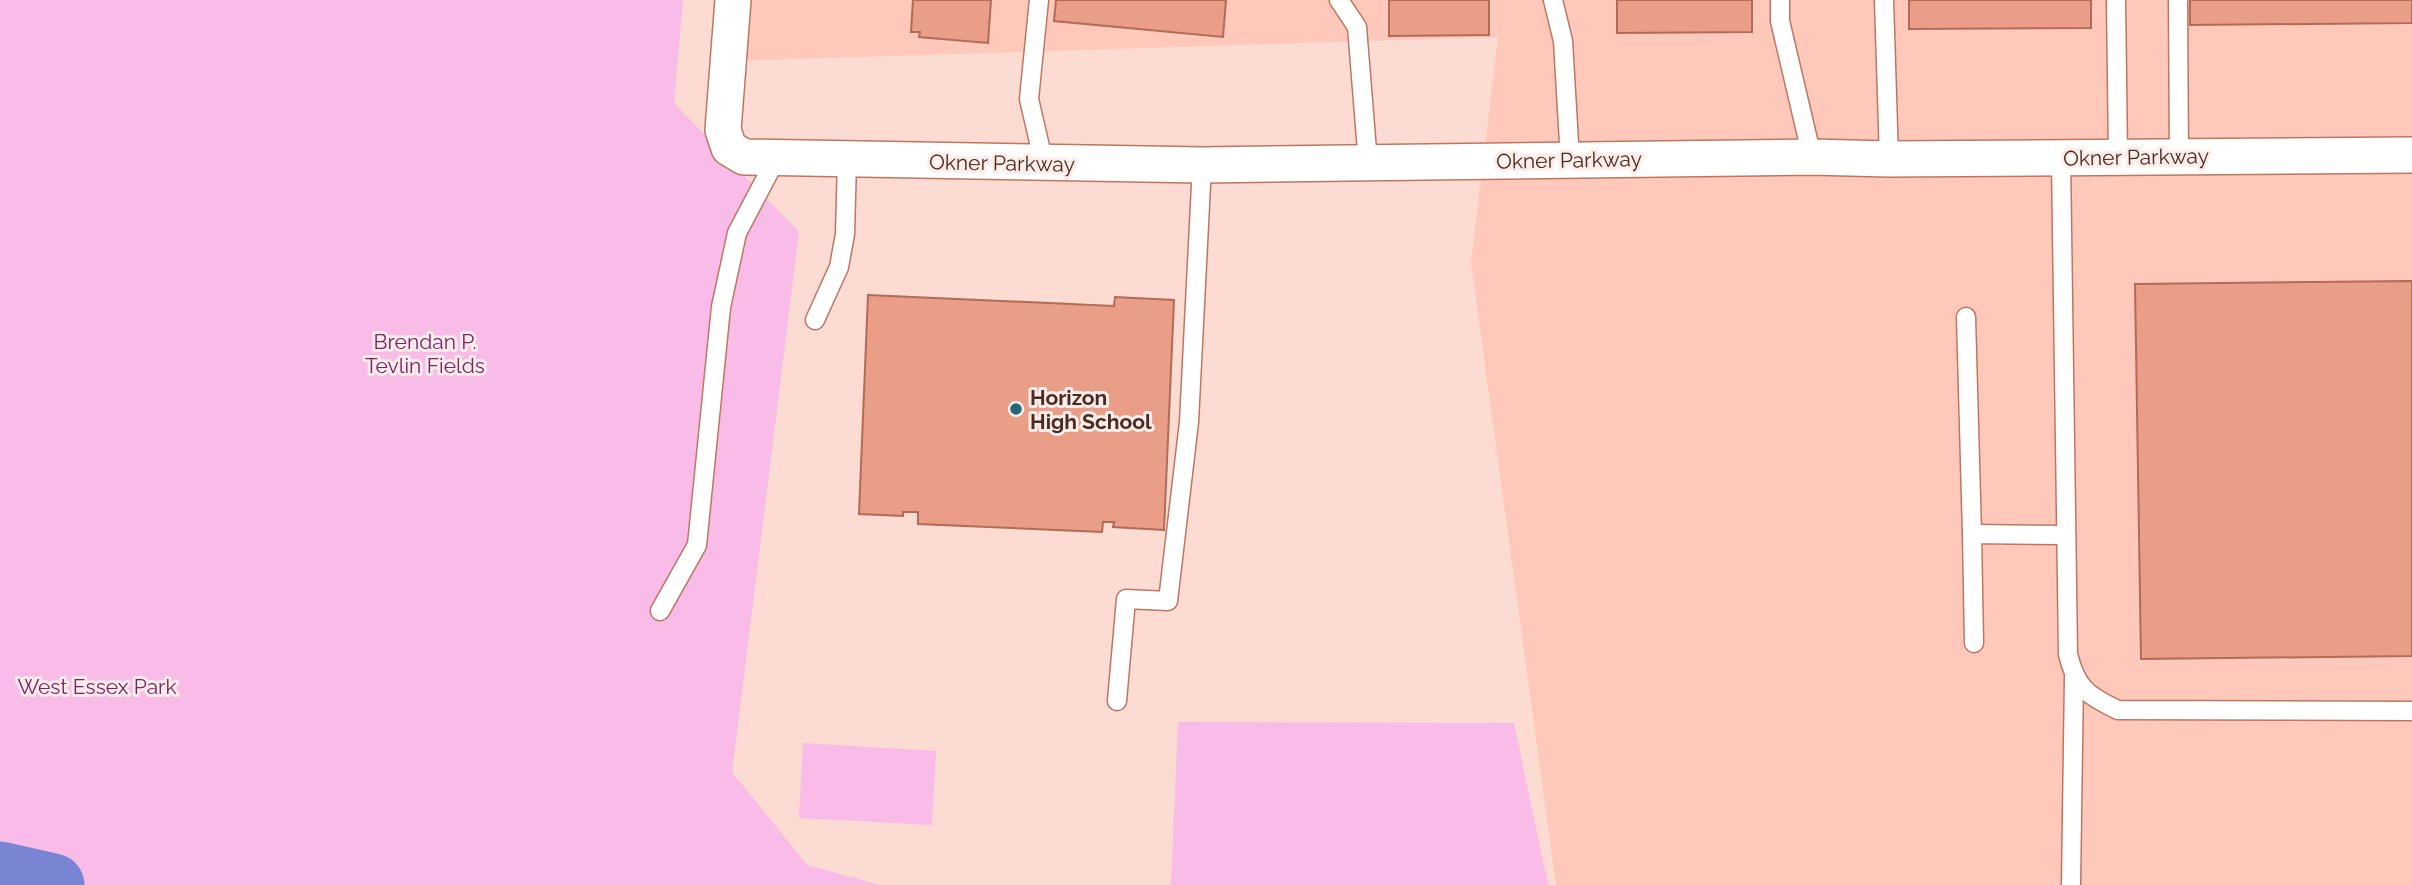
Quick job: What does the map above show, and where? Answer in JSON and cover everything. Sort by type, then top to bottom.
[{"type":"street","name":"Okner Parkway","points":[[733,0],[723,130],[729,148],[744,157],[847,161],[1202,165],[1812,157],[1889,159],[2412,155]]},
{"type":"lane","points":[[1039,0],[1029,99],[1044,164]]},
{"type":"lane","points":[[1339,0],[1357,27],[1368,163]]},
{"type":"lane","points":[[1553,0],[1563,41],[1570,160]]},
{"type":"lane","points":[[1780,0],[1780,21],[1812,157]]},
{"type":"lane","points":[[1884,0],[1889,159]]},
{"type":"lane","points":[[2116,0],[2118,157]]},
{"type":"lane","points":[[2178,0],[2179,157]]},
{"type":"lane","points":[[2060,158],[2068,654],[2074,677],[2071,885]]},
{"type":"lane","points":[[660,611],[697,545],[720,307],[737,233],[776,159]]},
{"type":"lane","points":[[815,320],[839,267],[845,234],[847,161]]},
{"type":"lane","points":[[1117,701],[1126,599],[1168,601],[1189,422],[1202,165]]},
{"type":"lane","points":[[1966,317],[1974,643]]},
{"type":"lane","points":[[1972,534],[2066,535]]},
{"type":"lane","points":[[2074,677],[2092,698],[2119,710],[2412,712]]},
{"type":"shaded area","points":[[737,0],[2412,0],[2412,885],[1556,885],[1471,263],[1498,37],[732,61]]},
{"type":"green space","name":"Brendan P. Tevlin Fields","points":[[0,0],[683,0],[674,103],[799,232],[732,772],[807,865],[880,885],[0,885]]},
{"type":"green space","points":[[1178,722],[1514,723],[1548,885],[1171,885]]},
{"type":"green space","points":[[803,743],[936,751],[932,825],[799,818]]},
{"type":"building","points":[[913,0],[991,0],[988,43],[919,37],[920,32],[911,32]]},
{"type":"building","points":[[1056,0],[1226,0],[1223,37],[1054,21]]},
{"type":"building","points":[[1389,0],[1489,0],[1489,35],[1389,36]]},
{"type":"building","points":[[1617,0],[1752,0],[1752,32],[1617,33]]},
{"type":"building","points":[[1909,0],[2091,0],[2091,28],[1909,29]]},
{"type":"building","points":[[2190,0],[2412,0],[2412,23],[2190,25]]},
{"type":"building","points":[[2412,281],[2412,656],[2141,659],[2135,284]]},
{"type":"building","name":"Horizon High School","points":[[868,295],[1114,306],[1115,297],[1174,300],[1164,530],[1113,527],[1114,522],[1103,522],[1102,532],[918,524],[918,512],[903,512],[903,516],[859,514]]},
{"type":"waterway","points":[[0,873],[53,885]]},
{"type":"place","name":"Horizon High School","points":[[1016,409]]},
{"type":"park label","name":"West Essex Park","points":[[97,686]]}]
